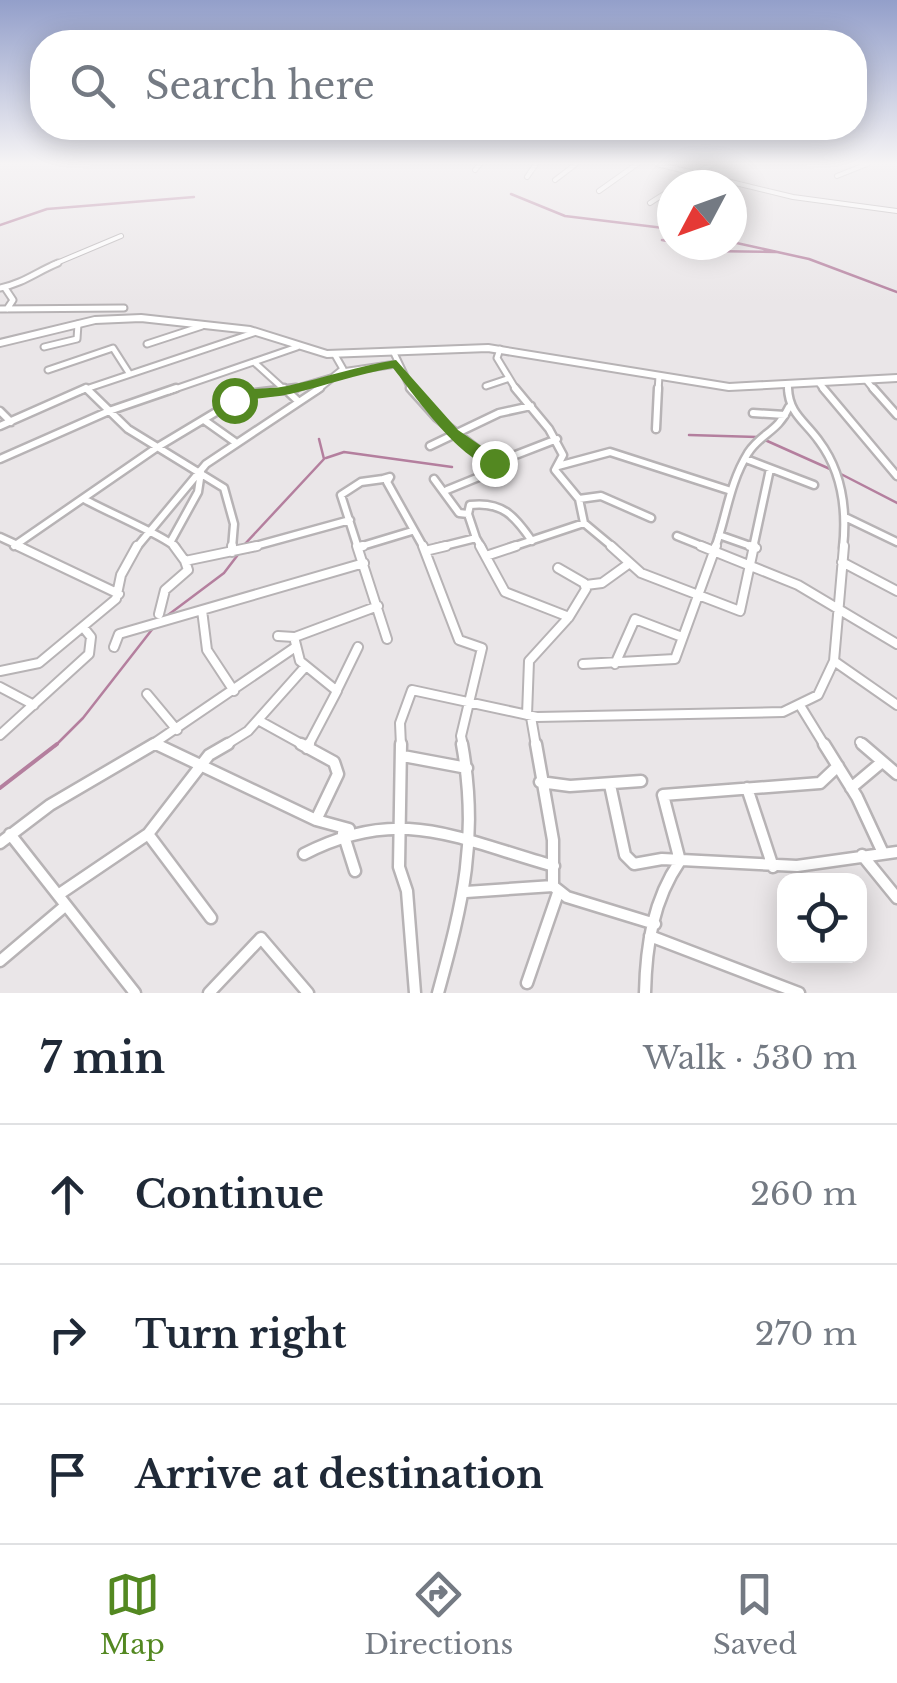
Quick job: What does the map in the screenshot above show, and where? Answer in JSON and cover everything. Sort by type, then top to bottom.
[{"type":"main road","points":[[0,343],[117,318],[207,324],[256,332],[335,355],[500,349],[729,387],[897,378]]},
{"type":"street","points":[[4,309],[13,300],[2,288],[26,282],[38,271],[121,236]]},
{"type":"street","points":[[4,309],[124,308]]},
{"type":"street","points":[[78,324],[78,347]]},
{"type":"street","points":[[146,344],[207,324]]},
{"type":"street","points":[[0,426],[86,388],[256,332]]},
{"type":"street","points":[[44,347],[78,338]]},
{"type":"street","points":[[0,460],[109,411],[297,346]]},
{"type":"street","points":[[48,370],[113,348],[129,373]]},
{"type":"street","points":[[500,349],[497,358],[507,379],[558,439],[563,455],[555,470],[579,499],[584,522],[610,540],[627,565],[740,610],[770,468]]},
{"type":"street","points":[[394,353],[396,364],[455,436],[502,470],[447,490]]},
{"type":"street","points":[[335,355],[340,374]]},
{"type":"street","points":[[253,361],[298,402]]},
{"type":"street","points":[[14,546],[156,448],[252,391],[286,390],[340,374],[396,364]]},
{"type":"street","points":[[0,671],[39,663],[83,627],[119,594],[121,576],[145,532],[201,470],[234,442],[340,374]]},
{"type":"street","points":[[656,430],[659,376]]},
{"type":"street","points":[[486,386],[507,379]]},
{"type":"street","points":[[866,380],[897,416]]},
{"type":"street","points":[[819,383],[897,476]]},
{"type":"street","points":[[582,664],[674,660],[719,535],[728,490],[760,438],[780,427],[787,411],[788,384]]},
{"type":"street","points":[[86,388],[156,448],[201,470],[224,488],[234,524],[232,552]]},
{"type":"street","points":[[430,446],[499,414],[531,406]]},
{"type":"street","points":[[0,411],[11,422]]},
{"type":"street","points":[[415,993],[408,891],[399,867],[396,825],[403,798],[400,723],[412,690],[529,716],[745,713],[801,708],[828,687],[834,661],[847,518],[844,493],[822,444],[787,411],[753,413]]},
{"type":"street","points":[[204,420],[234,442]]},
{"type":"street","points":[[494,463],[558,439]]},
{"type":"street","points":[[558,466],[610,452],[728,490]]},
{"type":"street","points":[[746,459],[814,486]]},
{"type":"street","points":[[171,541],[198,492],[201,470]]},
{"type":"street","points":[[434,478],[447,490],[455,510],[463,516],[468,514]]},
{"type":"street","points":[[387,639],[341,496],[344,491],[385,480],[425,551],[459,640],[482,648],[461,736],[472,838],[466,892],[438,993]]},
{"type":"street","points":[[579,499],[601,496],[651,518]]},
{"type":"street","points":[[84,499],[145,532],[171,541],[186,561],[188,570],[166,590],[158,614]]},
{"type":"street","points":[[532,541],[511,510],[500,502],[471,504],[468,514],[476,538],[506,592],[570,616]]},
{"type":"street","points":[[847,518],[897,542]]},
{"type":"street","points":[[186,561],[350,520]]},
{"type":"street","points":[[486,556],[584,522]]},
{"type":"street","points":[[359,547],[412,531]]},
{"type":"street","points":[[719,535],[756,548]]},
{"type":"street","points":[[677,536],[798,584],[897,644]]},
{"type":"street","points":[[425,551],[476,538]]},
{"type":"street","points":[[2,541],[119,594]]},
{"type":"street","points":[[114,647],[122,633],[364,562]]},
{"type":"street","points":[[842,562],[897,590]]},
{"type":"street","points":[[558,568],[586,585],[602,584],[627,565]]},
{"type":"street","points":[[100,585],[121,576]]},
{"type":"street","points":[[527,983],[556,889],[529,716],[529,661],[570,616],[586,585]]},
{"type":"street","points":[[0,843],[178,730],[294,642],[378,606]]},
{"type":"street","points":[[202,610],[207,650],[234,691]]},
{"type":"street","points":[[615,664],[634,620],[682,637]]},
{"type":"street","points":[[0,734],[84,662],[92,637],[83,627]]},
{"type":"street","points":[[278,636],[294,642],[305,667],[337,691]]},
{"type":"street","points":[[306,748],[358,647]]},
{"type":"street","points":[[834,661],[897,705]]},
{"type":"street","points":[[58,895],[148,834],[209,755],[258,720],[305,667]]},
{"type":"street","points":[[0,687],[34,704]]},
{"type":"street","points":[[147,694],[178,730]]},
{"type":"street","points":[[801,708],[851,788],[884,853]]},
{"type":"street","points":[[258,720],[338,768],[316,820]]},
{"type":"street","points":[[155,742],[346,831]]},
{"type":"street","points":[[860,742],[897,774]]},
{"type":"street","points":[[403,756],[467,768]]},
{"type":"street","points":[[851,788],[882,762]]},
{"type":"street","points":[[645,993],[650,936],[667,881],[680,860],[663,795],[820,783],[838,766]]},
{"type":"street","points":[[540,782],[610,785],[641,781]]},
{"type":"street","points":[[610,785],[629,861],[680,860],[772,867],[897,852]]},
{"type":"street","points":[[747,788],[772,867]]},
{"type":"street","points":[[304,854],[346,831],[396,825],[472,838],[554,866]]},
{"type":"street","points":[[346,831],[356,871]]},
{"type":"street","points":[[10,834],[135,993]]},
{"type":"street","points":[[148,834],[212,918]]},
{"type":"street","points":[[862,855],[897,898]]},
{"type":"street","points":[[466,892],[556,889],[655,924]]},
{"type":"street","points":[[0,961],[66,906]]},
{"type":"street","points":[[650,936],[794,992]]},
{"type":"street","points":[[209,993],[260,938],[308,993]]},
{"type":"waterway","points":[[0,225],[43,210]]},
{"type":"waterway","points":[[551,210],[565,216],[657,227]]},
{"type":"waterway","points":[[747,245],[809,259],[897,292]]},
{"type":"waterway","points":[[747,252],[776,252]]},
{"type":"waterway","points":[[689,435],[757,437]]},
{"type":"waterway","points":[[244,545],[324,459],[319,439]]},
{"type":"waterway","points":[[765,440],[830,469]]},
{"type":"waterway","points":[[326,458],[344,452],[452,467]]},
{"type":"waterway","points":[[837,472],[897,503]]},
{"type":"waterway","points":[[168,615],[224,573],[240,552]]},
{"type":"waterway","points":[[57,744],[83,718],[154,627]]},
{"type":"waterway","points":[[0,788],[57,744]]},
{"type":"route","points":[[234,400],[252,391],[286,390],[342,372],[396,364],[453,433],[494,463]]}]
